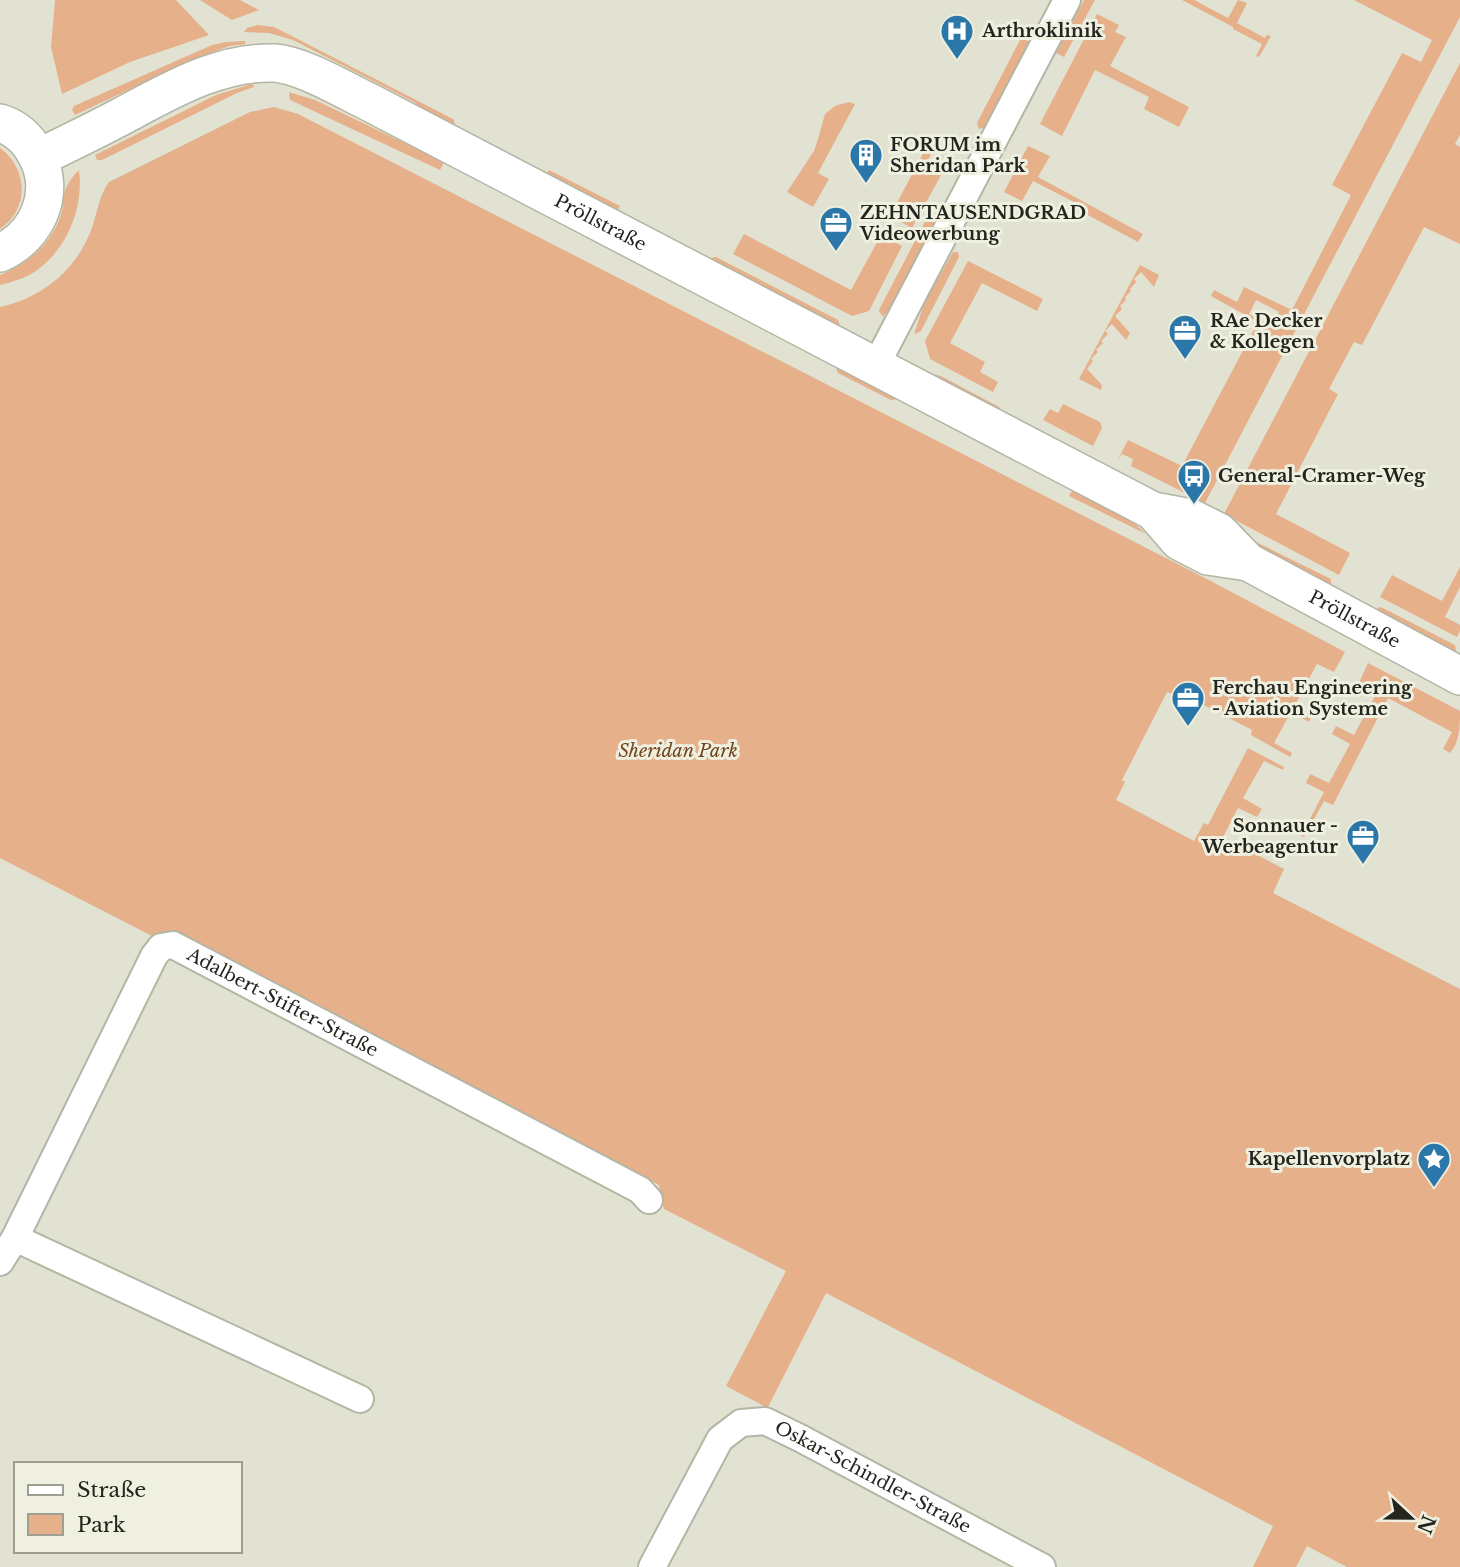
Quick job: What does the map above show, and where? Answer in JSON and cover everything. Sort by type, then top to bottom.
[{"type":"street","points":[[875,367],[1067,0]]},
{"type":"street","name":"Pröllstraße","points":[[38,158],[182,84],[229,67],[276,63],[304,71],[369,102],[1153,511],[1191,518],[1219,532],[1248,562],[1460,676]]},
{"type":"street","points":[[0,122],[15,130],[31,146],[43,171],[45,188],[43,204],[28,233],[0,253]]},
{"type":"street","name":"Adalbert-Stifter-Straße","points":[[0,1262],[15,1238],[154,956],[161,947],[173,945],[640,1190],[649,1200]]},
{"type":"street","points":[[15,1238],[360,1399]]},
{"type":"street","name":"Oskar-Schindler-Straße","points":[[652,1567],[720,1439],[741,1423],[765,1421],[1042,1567]]},
{"type":"green space","points":[[55,0],[176,0],[209,35],[130,62],[62,94],[51,47]]},
{"type":"green space","points":[[200,0],[240,0],[259,10],[232,20]]},
{"type":"green space","points":[[1084,0],[1095,0],[1064,57],[1056,53]]},
{"type":"green space","points":[[1182,0],[1194,0],[1228,18],[1238,0],[1247,3],[1237,23],[1265,38],[1267,35],[1271,36],[1259,57],[1256,56],[1262,44]]},
{"type":"green space","points":[[1354,0],[1460,0],[1460,17],[1205,503],[1131,466],[1133,459],[1122,454],[1118,459],[1128,440],[1182,466],[1258,322],[1211,296],[1214,290],[1237,302],[1244,287],[1292,310],[1351,195],[1332,185],[1402,53],[1421,62],[1432,40]],"holes":[[[1256,300],[1279,312],[1271,326],[1249,314]]]},
{"type":"green space","points":[[1097,14],[1119,25],[1115,32],[1126,37],[1110,66],[1189,107],[1179,127],[1144,109],[1149,97],[1095,70],[1062,136],[1040,124]]},
{"type":"green space","points":[[258,25],[282,31],[453,119],[455,124],[445,126],[414,102],[293,40],[269,33],[244,32],[247,28]]},
{"type":"green space","points":[[1021,38],[1030,42],[986,127],[979,129],[977,123]]},
{"type":"green space","points":[[245,41],[245,44],[230,46],[196,58],[75,115],[72,110],[74,106],[212,45]]},
{"type":"green space","points":[[1460,63],[1460,135],[1455,144],[1460,147],[1460,244],[1424,227],[1362,345],[1354,342],[1329,389],[1338,394],[1276,514],[1350,553],[1339,575],[1224,514]]},
{"type":"green space","points":[[252,84],[254,87],[102,160],[97,160],[95,155],[216,95]]},
{"type":"green space","points":[[289,92],[315,100],[444,162],[440,170],[290,100]]},
{"type":"green space","points":[[849,102],[855,104],[818,173],[829,179],[813,207],[787,192],[814,151],[825,114],[835,106]]},
{"type":"green space","name":"Sheridan Park","points":[[274,107],[298,114],[1345,652],[1334,672],[1317,664],[1295,705],[1312,715],[1309,722],[1291,712],[1274,743],[1292,753],[1290,757],[1251,735],[1252,730],[1175,690],[1172,694],[1167,692],[1122,780],[1125,782],[1116,800],[1194,841],[1204,823],[1208,825],[1248,748],[1284,767],[1283,770],[1264,761],[1243,798],[1262,809],[1257,817],[1238,808],[1223,837],[1284,869],[1273,893],[1460,989],[1460,1567],[1347,1567],[1307,1546],[1296,1567],[1253,1567],[1273,1526],[826,1293],[766,1407],[726,1386],[786,1271],[664,1209],[659,1185],[174,932],[154,937],[0,858],[0,307],[42,290],[75,260],[92,227],[102,194],[109,182],[250,112]]},
{"type":"green space","points":[[1028,146],[1050,156],[1038,177],[1143,234],[1138,242],[1071,206],[1074,202],[1033,181],[1022,201],[1004,192]]},
{"type":"green space","points":[[0,148],[16,166],[22,188],[17,211],[0,229]]},
{"type":"green space","points":[[926,148],[932,152],[925,166],[941,175],[912,228],[890,216]]},
{"type":"green space","points":[[79,170],[79,199],[65,239],[47,262],[32,273],[0,285],[0,275],[29,259],[45,244],[62,213],[67,187]]},
{"type":"green space","points":[[549,170],[620,206],[615,215],[544,177]]},
{"type":"green space","points":[[928,216],[936,220],[892,305],[883,317],[880,308]]},
{"type":"green space","points":[[744,234],[851,290],[881,235],[902,246],[869,311],[852,316],[733,254]]},
{"type":"green space","points":[[953,252],[958,252],[959,257],[921,331],[914,334],[924,304]]},
{"type":"green space","points":[[716,257],[838,320],[840,325],[823,320],[715,266],[711,258]]},
{"type":"green space","points":[[968,261],[1043,299],[1037,311],[982,283],[950,343],[985,362],[980,372],[998,382],[993,392],[930,359],[925,341]]},
{"type":"green space","points":[[1140,265],[1159,275],[1154,287],[1141,272],[1134,279],[1136,282],[1120,306],[1122,309],[1115,316],[1130,333],[1126,340],[1112,324],[1105,331],[1108,334],[1101,341],[1103,343],[1096,350],[1098,352],[1087,369],[1102,385],[1101,390],[1079,379]]},
{"type":"green space","points":[[835,365],[900,396],[891,400],[838,373]]},
{"type":"green space","points":[[926,374],[941,376],[999,407],[1003,413]]},
{"type":"green space","points":[[1063,404],[1100,422],[1102,428],[1093,446],[1043,420],[1050,409],[1058,413]]},
{"type":"green space","points":[[1073,489],[1125,515],[1146,534],[1069,496]]},
{"type":"green space","points":[[1252,540],[1331,579],[1331,586],[1273,560]]},
{"type":"green space","points":[[1460,567],[1460,587],[1445,617],[1460,625],[1457,637],[1380,597],[1392,575],[1442,601]]},
{"type":"green space","points":[[1381,607],[1455,645],[1456,651],[1450,653],[1376,612]]},
{"type":"green space","points":[[1368,663],[1460,711],[1458,739],[1450,753],[1443,749],[1452,732],[1388,698],[1333,805],[1324,801],[1304,837],[1301,836],[1324,792],[1306,783],[1310,774],[1329,783],[1350,744],[1332,734],[1336,726],[1354,735],[1376,694],[1358,685]]},
{"type":"place","name":"Arthroklinik","points":[[957,61]]},
{"type":"place","name":"FORUM im Sheridan Park","points":[[866,185]]},
{"type":"place","name":"ZEHNTAUSENDGRAD Videowerbung","points":[[836,253]]},
{"type":"place","name":"RAe Decker & Kollegen","points":[[1185,361]]},
{"type":"place","name":"General-Cramer-Weg","points":[[1194,506]]},
{"type":"place","name":"Ferchau Engineering - Aviation Systeme","points":[[1188,728]]},
{"type":"place","name":"Sonnauer - Werbeagentur","points":[[1363,866]]},
{"type":"place","name":"Kapellenvorplatz","points":[[1434,1189]]}]
